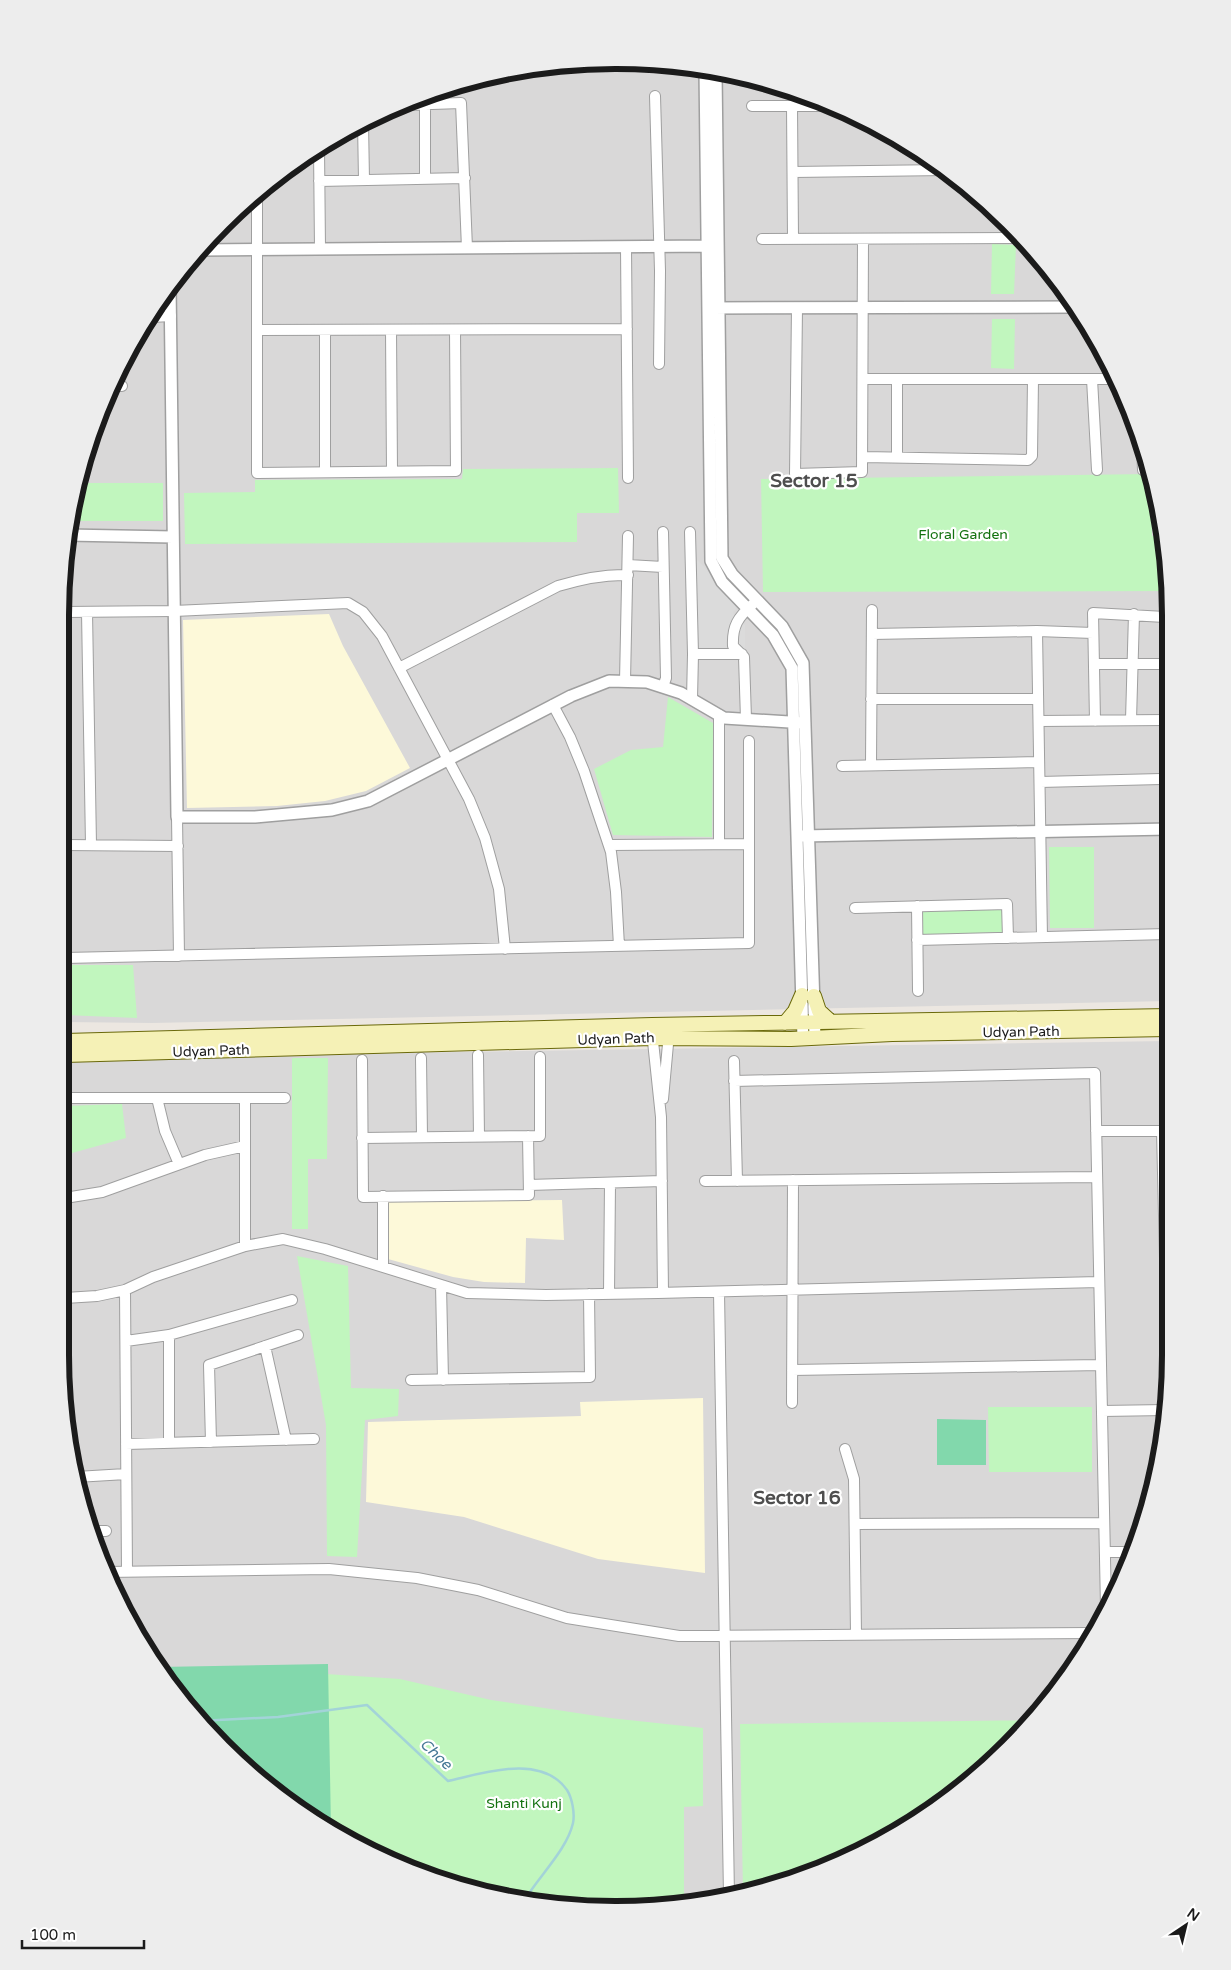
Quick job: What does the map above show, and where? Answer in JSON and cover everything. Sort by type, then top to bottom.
[{"type":"main road","points":[[785,1023],[808,996],[819,1011],[831,1022]]},
{"type":"main road","name":"Udyan Path","points":[[69,1055],[652,1032],[809,1022],[1162,1016]]},
{"type":"main road","name":"Udyan Path","points":[[669,1031],[809,1038],[902,1034],[1162,1029]]},
{"type":"main road","name":"Udyan Path","points":[[69,1041],[652,1032]]},
{"type":"street","points":[[705,76],[722,558],[732,574],[782,626],[803,663],[799,723]]},
{"type":"street","points":[[712,246],[716,78]]},
{"type":"street","points":[[655,96],[659,247],[659,364]]},
{"type":"street","points":[[425,179],[425,104],[461,104],[467,248]]},
{"type":"street","points":[[752,106],[814,106]]},
{"type":"street","points":[[792,106],[793,238]]},
{"type":"street","points":[[363,131],[364,180]]},
{"type":"street","points":[[319,157],[320,249]]},
{"type":"street","points":[[792,172],[932,170]]},
{"type":"street","points":[[319,181],[465,178]]},
{"type":"street","points":[[257,202],[257,472],[456,471],[455,330]]},
{"type":"street","points":[[796,308],[795,474],[862,472],[863,238]]},
{"type":"street","points":[[762,239],[1011,238]]},
{"type":"street","points":[[209,250],[712,246]]},
{"type":"street","points":[[626,247],[628,478]]},
{"type":"street","points":[[170,300],[179,956]]},
{"type":"street","points":[[713,308],[1066,307]]},
{"type":"street","points":[[713,308],[711,561],[722,582],[774,635],[792,668],[799,723],[809,1038]]},
{"type":"street","points":[[158,317],[170,316]]},
{"type":"street","points":[[257,330],[627,330]]},
{"type":"street","points":[[325,330],[325,472]]},
{"type":"street","points":[[392,330],[392,472]]},
{"type":"street","points":[[863,379],[1108,379]]},
{"type":"street","points":[[897,379],[897,458]]},
{"type":"street","points":[[862,457],[1028,460],[1032,456],[1033,379]]},
{"type":"street","points":[[1092,379],[1097,470]]},
{"type":"street","points":[[663,532],[666,678],[663,687]]},
{"type":"street","points":[[690,532],[693,654],[692,699]]},
{"type":"street","points":[[74,536],[173,536]]},
{"type":"street","points":[[625,681],[628,536]]},
{"type":"street","points":[[399,668],[558,586],[628,570],[663,567]]},
{"type":"street","points":[[746,719],[742,654],[733,646],[734,627],[739,617],[757,600]]},
{"type":"street","points":[[69,612],[174,611],[348,603],[363,612],[382,636],[469,799],[485,838],[499,889],[505,949]]},
{"type":"street","points":[[871,765],[872,610]]},
{"type":"street","points":[[87,612],[91,845]]},
{"type":"street","points":[[1095,721],[1093,613],[1162,617]]},
{"type":"street","points":[[1131,720],[1134,614]]},
{"type":"street","points":[[872,634],[1037,631],[1093,634]]},
{"type":"street","points":[[1037,631],[1042,937]]},
{"type":"street","points":[[693,654],[742,654]]},
{"type":"street","points":[[1094,664],[1162,664]]},
{"type":"street","points":[[177,818],[255,817],[332,810],[368,801],[553,705],[609,681],[648,682],[681,693],[724,718],[799,723]]},
{"type":"street","points":[[871,699],[1038,699]]},
{"type":"street","points":[[553,705],[581,763],[609,844],[616,892],[619,946]]},
{"type":"street","points":[[719,715],[719,844]]},
{"type":"street","points":[[1039,722],[1162,720]]},
{"type":"street","points":[[69,958],[749,944],[749,741]]},
{"type":"street","points":[[842,766],[1039,762]]},
{"type":"street","points":[[1040,782],[1161,779]]},
{"type":"street","points":[[803,836],[1162,829]]},
{"type":"street","points":[[609,844],[748,844]]},
{"type":"street","points":[[69,845],[178,846]]},
{"type":"street","points":[[855,908],[1007,904],[1008,938]]},
{"type":"street","points":[[917,906],[918,991]]},
{"type":"street","points":[[917,940],[1162,934]]},
{"type":"street","points":[[661,1117],[669,1031]]},
{"type":"street","points":[[652,1032],[661,1117],[663,1293]]},
{"type":"street","points":[[478,1055],[479,1137]]},
{"type":"street","points":[[362,1138],[540,1136],[540,1057]]},
{"type":"street","points":[[421,1058],[422,1138]]},
{"type":"street","points":[[362,1060],[363,1197],[529,1196],[528,1136]]},
{"type":"street","points":[[734,1060],[737,1181]]},
{"type":"street","points":[[734,1081],[1095,1073],[1106,1596]]},
{"type":"street","points":[[69,1098],[285,1098]]},
{"type":"street","points":[[157,1098],[165,1131],[179,1164]]},
{"type":"street","points":[[245,1098],[245,1246]]},
{"type":"street","points":[[1096,1131],[1162,1131]]},
{"type":"street","points":[[69,1197],[102,1192],[205,1155],[245,1146]]},
{"type":"street","points":[[706,1181],[1097,1177]]},
{"type":"street","points":[[792,1403],[793,1180]]},
{"type":"street","points":[[529,1185],[662,1181]]},
{"type":"street","points":[[609,1294],[610,1182]]},
{"type":"street","points":[[383,1196],[383,1267]]},
{"type":"street","points":[[69,1298],[97,1296],[125,1290],[153,1277],[245,1246],[283,1240],[325,1249],[467,1293],[609,1294],[1099,1282]]},
{"type":"street","points":[[441,1285],[443,1380]]},
{"type":"street","points":[[125,1290],[127,1572]]},
{"type":"street","points":[[719,1292],[729,1889]]},
{"type":"street","points":[[411,1380],[590,1377],[589,1294]]},
{"type":"street","points":[[126,1341],[169,1335],[292,1300]]},
{"type":"street","points":[[169,1335],[169,1443]]},
{"type":"street","points":[[211,1442],[209,1365],[298,1335]]},
{"type":"street","points":[[266,1346],[286,1440]]},
{"type":"street","points":[[792,1370],[1101,1364]]},
{"type":"street","points":[[1102,1411],[1159,1410]]},
{"type":"street","points":[[126,1444],[314,1439]]},
{"type":"street","points":[[844,1450],[854,1478],[856,1634]]},
{"type":"street","points":[[83,1477],[126,1474]]},
{"type":"street","points":[[855,1524],[1104,1523]]},
{"type":"street","points":[[98,1530],[106,1530]]},
{"type":"street","points":[[1105,1552],[1125,1552]]},
{"type":"street","points":[[114,1572],[328,1569],[417,1578],[478,1590],[567,1618],[679,1636],[1086,1633]]},
{"type":"shaded area","points":[[580,70],[651,70],[687,73],[757,87],[825,110],[857,125],[889,142],[948,182],[976,204],[1027,255],[1070,312],[1106,374],[1121,406],[1133,440],[1144,474],[1152,509],[1158,544],[1162,616],[1162,1001],[152,1023],[69,1022],[69,616],[73,544],[87,474],[98,440],[110,406],[142,342],[161,312],[204,255],[255,204],[312,161],[342,142],[406,110],[440,98],[474,87],[544,73]]},
{"type":"shaded area","points":[[695,557],[739,605],[733,613],[745,625],[745,652],[697,651]]},
{"type":"shaded area","points":[[329,614],[343,646],[410,768],[366,791],[325,801],[277,806],[187,808],[183,620]]},
{"type":"shaded area","points":[[1162,1041],[1162,1354],[1158,1426],[1144,1496],[1133,1530],[1121,1564],[1089,1628],[1070,1658],[1027,1715],[976,1766],[948,1788],[889,1828],[857,1845],[825,1860],[757,1883],[687,1897],[651,1900],[580,1900],[544,1897],[474,1883],[440,1872],[406,1860],[342,1828],[312,1809],[255,1766],[204,1715],[161,1658],[142,1628],[110,1564],[87,1496],[73,1426],[70,1390],[69,1058]]},
{"type":"shaded area","points":[[562,1200],[564,1240],[526,1238],[525,1283],[484,1282],[453,1277],[388,1259],[388,1202]]},
{"type":"shaded area","points":[[703,1398],[705,1573],[598,1559],[464,1517],[366,1502],[368,1422],[581,1416],[580,1402]]},
{"type":"green space","points":[[992,244],[1016,245],[1014,294],[991,294]]},
{"type":"green space","points":[[992,319],[1015,319],[1014,369],[991,368]]},
{"type":"green space","points":[[618,468],[619,513],[577,513],[577,542],[185,544],[184,493],[255,492],[255,480],[462,479],[463,469]]},
{"type":"green space","name":"Floral Garden","points":[[1144,474],[1152,507],[1152,536],[1157,536],[1158,544],[1161,591],[763,592],[761,479]]},
{"type":"green space","points":[[85,483],[163,483],[163,521],[77,521]]},
{"type":"green space","points":[[668,697],[713,723],[712,837],[613,835],[594,769],[631,750],[663,747]]},
{"type":"green space","points":[[1049,847],[1094,847],[1094,928],[1050,928]]},
{"type":"green space","points":[[1003,908],[1004,932],[923,935],[922,910]]},
{"type":"green space","points":[[69,965],[133,965],[137,1018],[69,1015]]},
{"type":"green space","points":[[292,1058],[328,1058],[327,1159],[308,1159],[308,1229],[292,1229]]},
{"type":"green space","points":[[122,1104],[126,1138],[69,1154],[69,1106]]},
{"type":"green space","points":[[297,1256],[348,1266],[351,1388],[399,1389],[398,1416],[365,1420],[357,1557],[327,1556],[326,1425]]},
{"type":"green space","points":[[988,1407],[1092,1407],[1092,1472],[989,1472]]},
{"type":"green space","points":[[937,1419],[986,1420],[986,1465],[937,1465]]},
{"type":"green space","points":[[328,1664],[331,1821],[255,1766],[204,1715],[167,1667]]},
{"type":"green space","name":"Shanti Kunj","points":[[326,1674],[400,1679],[491,1700],[610,1718],[703,1728],[703,1806],[684,1807],[684,1895],[699,1895],[651,1900],[616,1901],[544,1897],[509,1891],[474,1883],[406,1860],[374,1845],[328,1819]]},
{"type":"green space","points":[[1022,1720],[976,1766],[919,1809],[889,1828],[825,1860],[743,1886],[740,1724]]},
{"type":"waterway","name":"Choe","points":[[209,1720],[278,1717],[367,1705],[448,1781],[511,1769],[527,1769],[542,1772],[556,1779],[567,1790],[574,1819],[570,1833],[559,1853],[528,1894]]},
{"type":"district","name":"Sector 15","points":[[814,481]]},
{"type":"district","name":"Sector 16","points":[[797,1498]]}]
